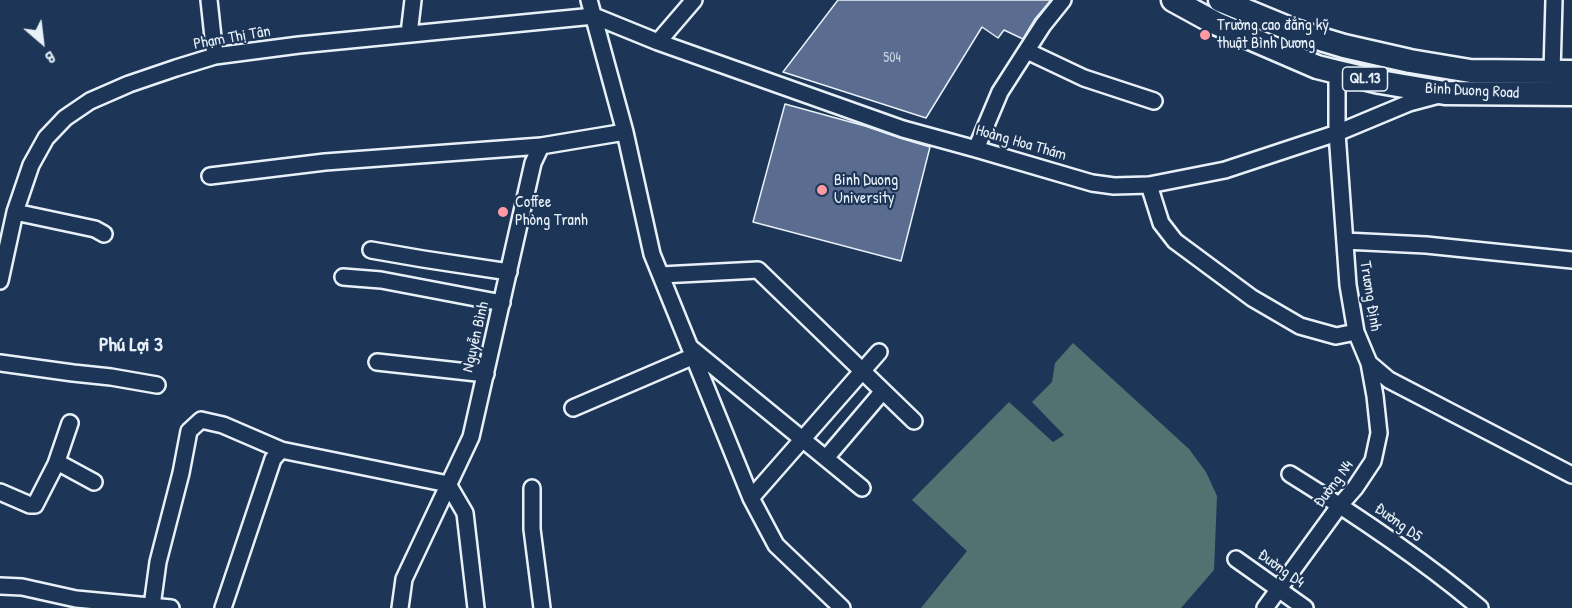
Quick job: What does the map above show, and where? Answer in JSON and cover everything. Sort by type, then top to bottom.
[{"type":"highway","name":"Binh Duong Road","points":[[1173,0],[1225,27],[1317,67],[1337,72],[1445,93],[1572,94]]},
{"type":"highway","name":"Binh Duong Road","points":[[1220,0],[1295,31],[1344,46],[1410,61],[1470,71],[1562,72]]},
{"type":"highway","points":[[1337,72],[1344,46]]},
{"type":"street","points":[[210,0],[215,56]]},
{"type":"street","points":[[409,34],[413,0]]},
{"type":"street","points":[[589,0],[625,132],[652,254],[751,498],[776,545],[842,608]]},
{"type":"street","points":[[658,42],[694,0]]},
{"type":"street","points":[[976,149],[1000,92],[1043,25],[1063,0]]},
{"type":"street","points":[[1554,0],[1562,72]]},
{"type":"street","name":"Phạm Thị Tân","points":[[0,281],[15,212],[31,165],[46,138],[65,118],[90,101],[129,84],[215,56],[299,45],[594,16]]},
{"type":"street","name":"Hoàng Hoa Thám","points":[[594,16],[658,42],[903,129],[1092,183],[1114,186],[1149,185],[1225,170],[1336,133],[1409,103],[1445,93]]},
{"type":"street","points":[[1027,51],[1084,78],[1154,101]]},
{"type":"street","name":"Trương Định","points":[[1337,72],[1336,133],[1348,285],[1356,332],[1369,363],[1389,380],[1572,475]]},
{"type":"street","points":[[210,176],[325,162],[541,146],[625,132]]},
{"type":"street","name":"Nguyễn Bình","points":[[400,608],[404,579],[471,437],[533,164],[541,146]]},
{"type":"street","points":[[1149,185],[1161,223],[1175,241],[1252,298],[1300,326],[1336,336],[1356,332]]},
{"type":"street","points":[[15,212],[95,228],[104,234]]},
{"type":"street","points":[[1345,241],[1460,248],[1572,260]]},
{"type":"street","points":[[371,250],[509,272]]},
{"type":"street","points":[[661,275],[759,270],[914,421]]},
{"type":"street","points":[[343,277],[381,280],[502,303]]},
{"type":"street","points":[[573,408],[691,351]]},
{"type":"street","points":[[691,351],[862,488]]},
{"type":"street","points":[[751,498],[879,352]]},
{"type":"street","points":[[377,362],[486,374]]},
{"type":"street","points":[[0,363],[157,385]]},
{"type":"street","name":"Đường N4","points":[[1265,608],[1373,461],[1378,433],[1369,363]]},
{"type":"street","points":[[826,458],[883,391]]},
{"type":"street","points":[[152,606],[158,562],[181,473],[189,431],[201,420],[223,425],[281,450],[448,484],[465,513],[476,608]]},
{"type":"street","points":[[0,492],[30,505],[35,504],[56,464],[70,423]]},
{"type":"street","points":[[223,608],[273,459],[281,450]]},
{"type":"street","points":[[56,464],[59,463],[94,482]]},
{"type":"street","name":"Đường D5","points":[[1290,474],[1402,548],[1480,608]]},
{"type":"street","points":[[532,488],[532,530],[542,608]]},
{"type":"street","name":"Đường D4","points":[[1236,559],[1305,608]]},
{"type":"street","points":[[0,586],[22,587],[76,599],[171,608]]},
{"type":"green space","points":[[1073,343],[1189,449],[1206,472],[1217,496],[1214,570],[1181,608],[921,608],[967,551],[912,500],[1009,402],[1053,442],[1064,435],[1032,402],[1052,382],[1055,363]]},
{"type":"building","points":[[838,0],[1051,0],[1035,19],[1023,39],[1004,30],[998,38],[982,27],[926,118],[783,72]]},
{"type":"building","name":"Binh Duong University","points":[[785,104],[930,147],[901,261],[753,222]]},
{"type":"place","name":"Trường cao đẳng kỹ thuật Bình Dương","points":[[1205,35]]},
{"type":"place","name":"Binh Duong University","points":[[822,190]]},
{"type":"place","name":"Coffee Phòng Tranh","points":[[503,212]]},
{"type":"district","name":"Phú Lợi 3","points":[[131,346]]}]
